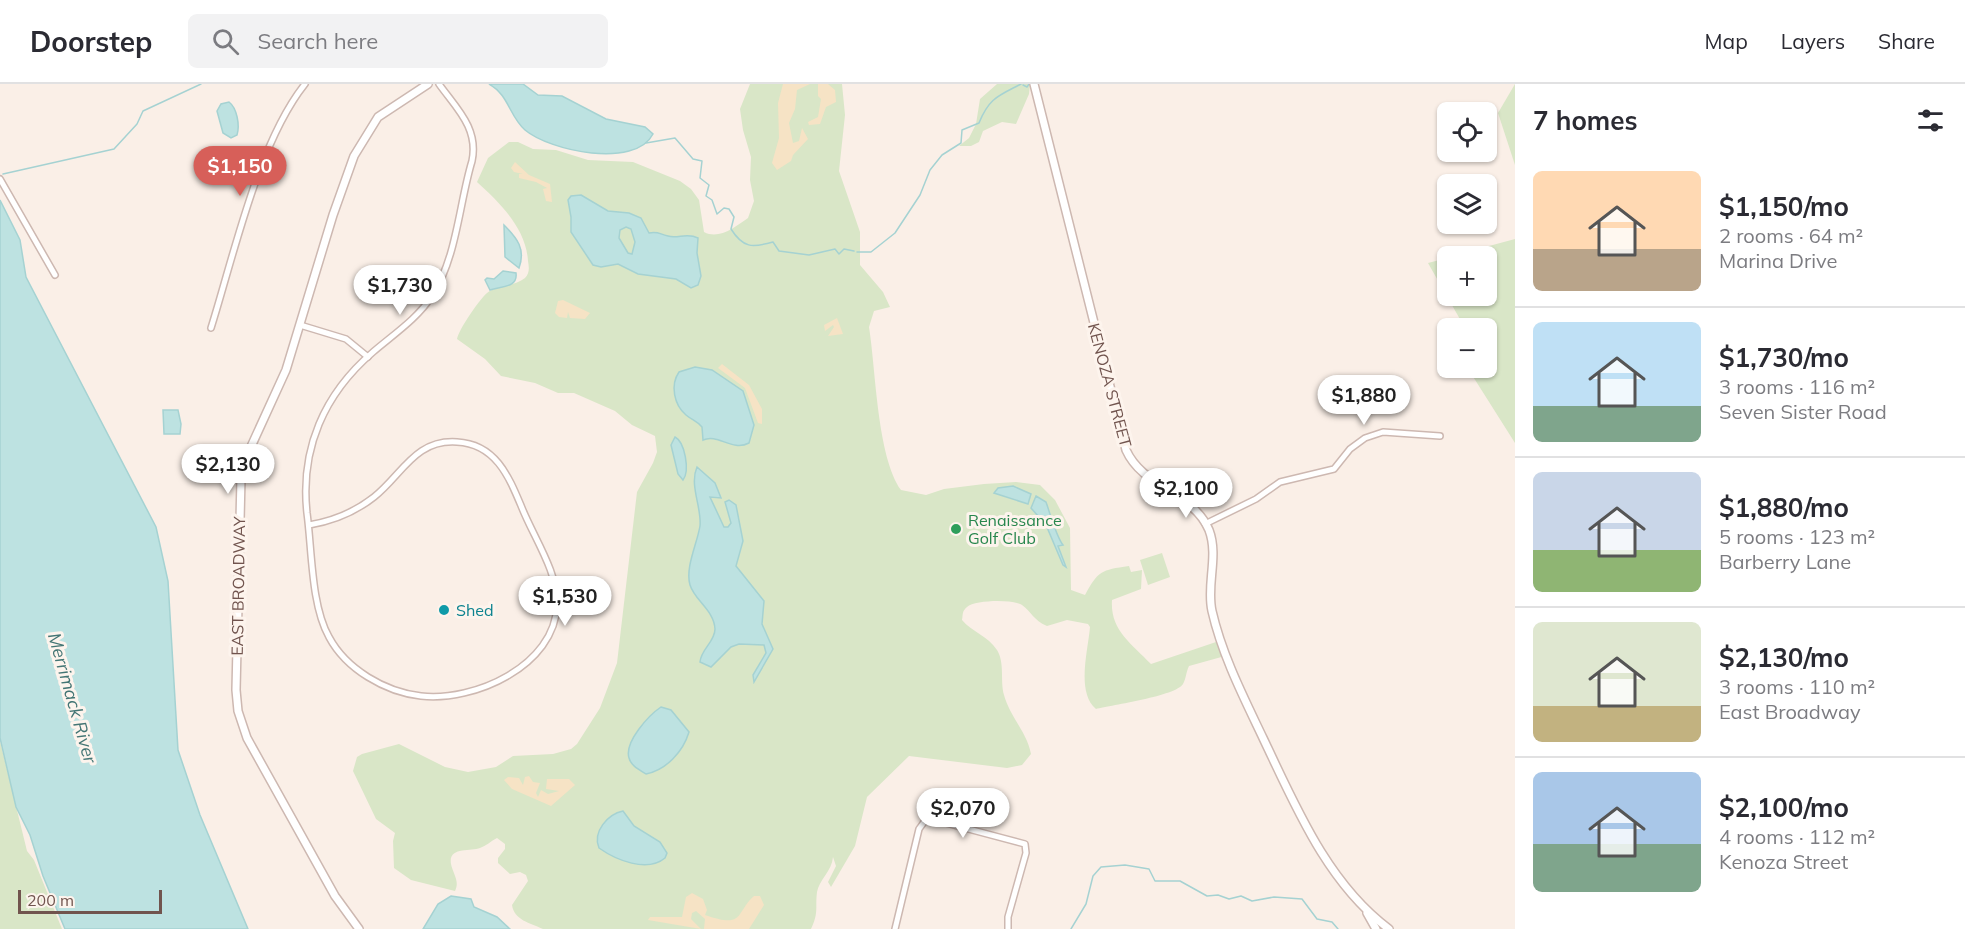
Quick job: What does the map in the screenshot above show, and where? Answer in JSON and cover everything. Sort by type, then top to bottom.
[{"type":"street","points":[[211,328],[262,166],[291,102],[305,84]]},
{"type":"street","name":"EAST BROADWAY","points":[[360,929],[340,905],[247,738],[237,701],[242,468],[286,370],[344,181],[365,134],[381,114],[428,84]]},
{"type":"street","points":[[309,525],[339,518],[366,503],[390,483],[411,457],[424,448],[450,441],[476,446],[495,458],[505,470],[552,577],[557,602],[551,633],[542,649],[522,667],[507,676],[466,691],[432,697],[391,689],[348,663],[326,631],[319,611],[309,525],[305,479],[315,432],[333,396],[368,357],[417,316],[431,298],[446,269],[472,160],[473,143],[467,122],[439,84]]},
{"type":"street","name":"KENOZA STREET","points":[[1034,84],[1123,444],[1130,460],[1141,473],[1190,506],[1205,524],[1212,545],[1212,613],[1234,671],[1305,825],[1344,884],[1365,908],[1389,929]]},
{"type":"street","points":[[0,179],[55,275]]},
{"type":"street","points":[[300,325],[346,339],[368,357]]},
{"type":"street","points":[[1205,524],[1256,499],[1280,482],[1334,469],[1350,449],[1365,438],[1383,432],[1440,436]]},
{"type":"street","points":[[895,929],[919,830],[927,819],[1025,844],[1026,853],[1008,917],[1008,929]]},
{"type":"street","points":[[1365,908],[1376,929]]},
{"type":"green space","name":"Renaissance Golf Club","points":[[750,84],[842,84],[845,115],[839,171],[860,232],[860,265],[883,292],[890,307],[874,311],[869,327],[882,435],[893,475],[901,490],[926,495],[944,489],[984,484],[1016,482],[1040,485],[1055,500],[1070,528],[1071,590],[1085,595],[1097,576],[1112,569],[1129,566],[1131,572],[1142,570],[1141,589],[1112,600],[1112,611],[1114,620],[1123,635],[1151,664],[1219,641],[1225,656],[1189,666],[1183,684],[1169,692],[1143,700],[1096,709],[1090,702],[1085,682],[1090,627],[1088,624],[1067,620],[1047,626],[1017,603],[1002,601],[971,605],[964,610],[962,620],[997,650],[1001,661],[1004,695],[1031,754],[1022,765],[1007,768],[909,756],[867,797],[855,846],[831,887],[828,882],[836,866],[833,857],[818,888],[816,914],[811,929],[543,929],[519,918],[513,910],[512,905],[528,881],[526,875],[520,872],[510,874],[498,863],[505,844],[497,838],[480,848],[453,854],[451,864],[456,881],[455,891],[411,880],[394,868],[395,833],[376,819],[353,771],[357,757],[362,754],[399,744],[445,767],[468,772],[496,767],[513,756],[553,754],[571,749],[577,744],[600,708],[617,663],[637,492],[657,452],[655,436],[632,425],[615,411],[574,393],[558,393],[535,383],[501,376],[485,359],[457,339],[470,315],[487,293],[521,281],[527,276],[529,270],[526,249],[517,227],[503,208],[477,182],[488,158],[509,142],[518,142],[533,149],[556,150],[588,160],[633,162],[680,181],[691,189],[699,200],[704,232],[721,233],[748,218],[754,201],[750,180],[751,157],[740,109]]},
{"type":"green space","points":[[997,84],[1030,84],[1029,94],[1016,124],[1002,122],[983,131],[979,142],[971,146],[959,146],[969,138],[976,124],[980,99]]},
{"type":"green space","points":[[1515,84],[1515,165],[1498,113]]},
{"type":"green space","points":[[1515,239],[1515,443],[1474,378],[1497,378],[1497,318],[1459,318],[1452,306],[1497,306],[1497,246],[1489,246]]},
{"type":"green space","points":[[1437,261],[1437,279],[1428,263]]},
{"type":"green space","points":[[1162,553],[1170,577],[1148,585],[1140,560]]},
{"type":"green space","points":[[0,741],[27,851],[34,860],[62,929],[0,929]]},
{"type":"sand","points":[[783,84],[810,84],[797,90],[795,109],[789,123],[793,143],[799,141],[802,128],[808,139],[793,155],[791,161],[777,170],[772,163],[779,138],[778,103]]},
{"type":"sand","points":[[818,84],[828,84],[835,90],[836,102],[826,107],[820,124],[809,125],[808,122],[818,117],[821,99],[818,96]]},
{"type":"sand","points":[[515,162],[529,175],[550,184],[552,202],[546,201],[543,189],[547,188],[536,182],[519,178],[519,174],[523,174],[514,172],[511,168]]},
{"type":"sand","points":[[563,300],[590,313],[585,319],[570,318],[568,312],[567,318],[559,317],[555,313],[558,301]]},
{"type":"sand","points":[[837,318],[843,334],[828,336],[834,327],[833,325],[825,331],[824,325]]},
{"type":"sand","points":[[722,364],[749,385],[762,409],[762,424],[758,423],[745,388],[718,368]]},
{"type":"sand","points":[[529,776],[533,782],[540,783],[536,793],[538,797],[541,790],[548,794],[559,791],[546,789],[547,779],[569,779],[575,785],[551,806],[512,789],[504,780],[508,777],[519,778],[523,785],[525,777]]},
{"type":"sand","points":[[692,893],[703,899],[707,910],[705,915],[718,919],[733,920],[754,896],[760,896],[764,905],[749,929],[704,929],[705,919],[696,911],[692,913],[691,919],[701,929],[648,920],[650,917],[682,917],[686,897]]},
{"type":"water","points":[[489,84],[523,84],[538,95],[562,96],[606,119],[645,127],[653,134],[643,145],[629,151],[611,154],[572,150],[537,138],[525,130],[501,94]]},
{"type":"water","points":[[229,102],[236,112],[238,122],[237,135],[231,138],[223,133],[217,111],[221,104]]},
{"type":"water","points":[[581,195],[608,211],[629,213],[641,218],[649,233],[698,238],[697,253],[701,276],[698,285],[691,288],[676,279],[638,274],[618,264],[601,267],[593,265],[571,232],[568,200],[571,196]],"holes":[[[626,227],[631,229],[635,242],[632,254],[628,253],[619,238],[620,230]]]},
{"type":"water","name":"Merrimack River","points":[[0,200],[20,240],[26,277],[156,527],[168,581],[178,750],[200,815],[248,929],[65,929],[43,876],[30,835],[16,807],[0,738]]},
{"type":"water","points":[[504,225],[521,249],[519,268],[505,257]]},
{"type":"water","points":[[503,271],[516,273],[512,284],[490,290],[485,280],[494,279]]},
{"type":"water","points":[[695,367],[712,370],[743,391],[754,425],[749,443],[737,445],[709,438],[703,440],[702,427],[682,411],[675,395],[676,377],[679,372]]},
{"type":"water","points":[[163,410],[178,410],[181,424],[180,434],[164,434]]},
{"type":"water","points":[[675,437],[679,440],[685,457],[686,470],[683,480],[678,474],[671,445]]},
{"type":"water","points":[[697,467],[715,483],[721,498],[710,497],[724,527],[728,527],[731,523],[725,502],[729,500],[736,505],[743,541],[736,566],[764,601],[762,624],[773,649],[754,682],[753,675],[766,653],[764,645],[739,644],[731,647],[711,667],[700,662],[713,638],[715,629],[708,611],[692,591],[689,578],[690,564],[700,526],[694,481]]},
{"type":"water","points":[[1013,486],[1031,494],[1028,504],[994,493],[998,488]]},
{"type":"water","points":[[1036,496],[1046,502],[1063,545],[1058,546],[1066,567],[1063,565],[1046,525],[1031,508]]},
{"type":"water","points":[[661,707],[671,710],[689,732],[683,746],[673,759],[660,769],[646,774],[636,768],[628,752],[639,730]]},
{"type":"water","points":[[623,811],[634,826],[660,842],[667,853],[665,858],[658,862],[641,865],[614,857],[599,848],[598,836],[603,825],[612,816]]},
{"type":"water","points":[[451,896],[471,899],[474,907],[497,917],[510,929],[423,929],[438,904]]},
{"type":"waterway","points":[[3,174],[114,149],[137,124],[143,111],[201,84]]},
{"type":"waterway","points":[[857,252],[871,252],[895,233],[920,195],[930,170],[942,155],[961,143],[962,130],[979,123],[995,99],[1021,84]]},
{"type":"waterway","points":[[1023,85],[1027,87],[1029,84]]},
{"type":"waterway","points":[[646,143],[675,138],[693,159],[702,161],[700,178],[709,185],[706,196],[712,200],[717,214],[724,208],[729,209],[734,217],[731,229],[744,243],[754,246],[773,242],[779,251],[809,255],[835,249],[839,254],[844,249],[854,251]]},
{"type":"waterway","points":[[1071,929],[1086,904],[1093,876],[1101,867],[1125,865],[1149,869],[1155,881],[1180,881],[1207,896],[1218,895],[1229,899],[1241,896],[1252,901],[1274,897],[1302,899],[1317,919],[1332,922],[1338,929]]},
{"type":"place","name":"Renaissance Golf Club","points":[[956,529]]},
{"type":"place","name":"Shed","points":[[444,610]]}]
